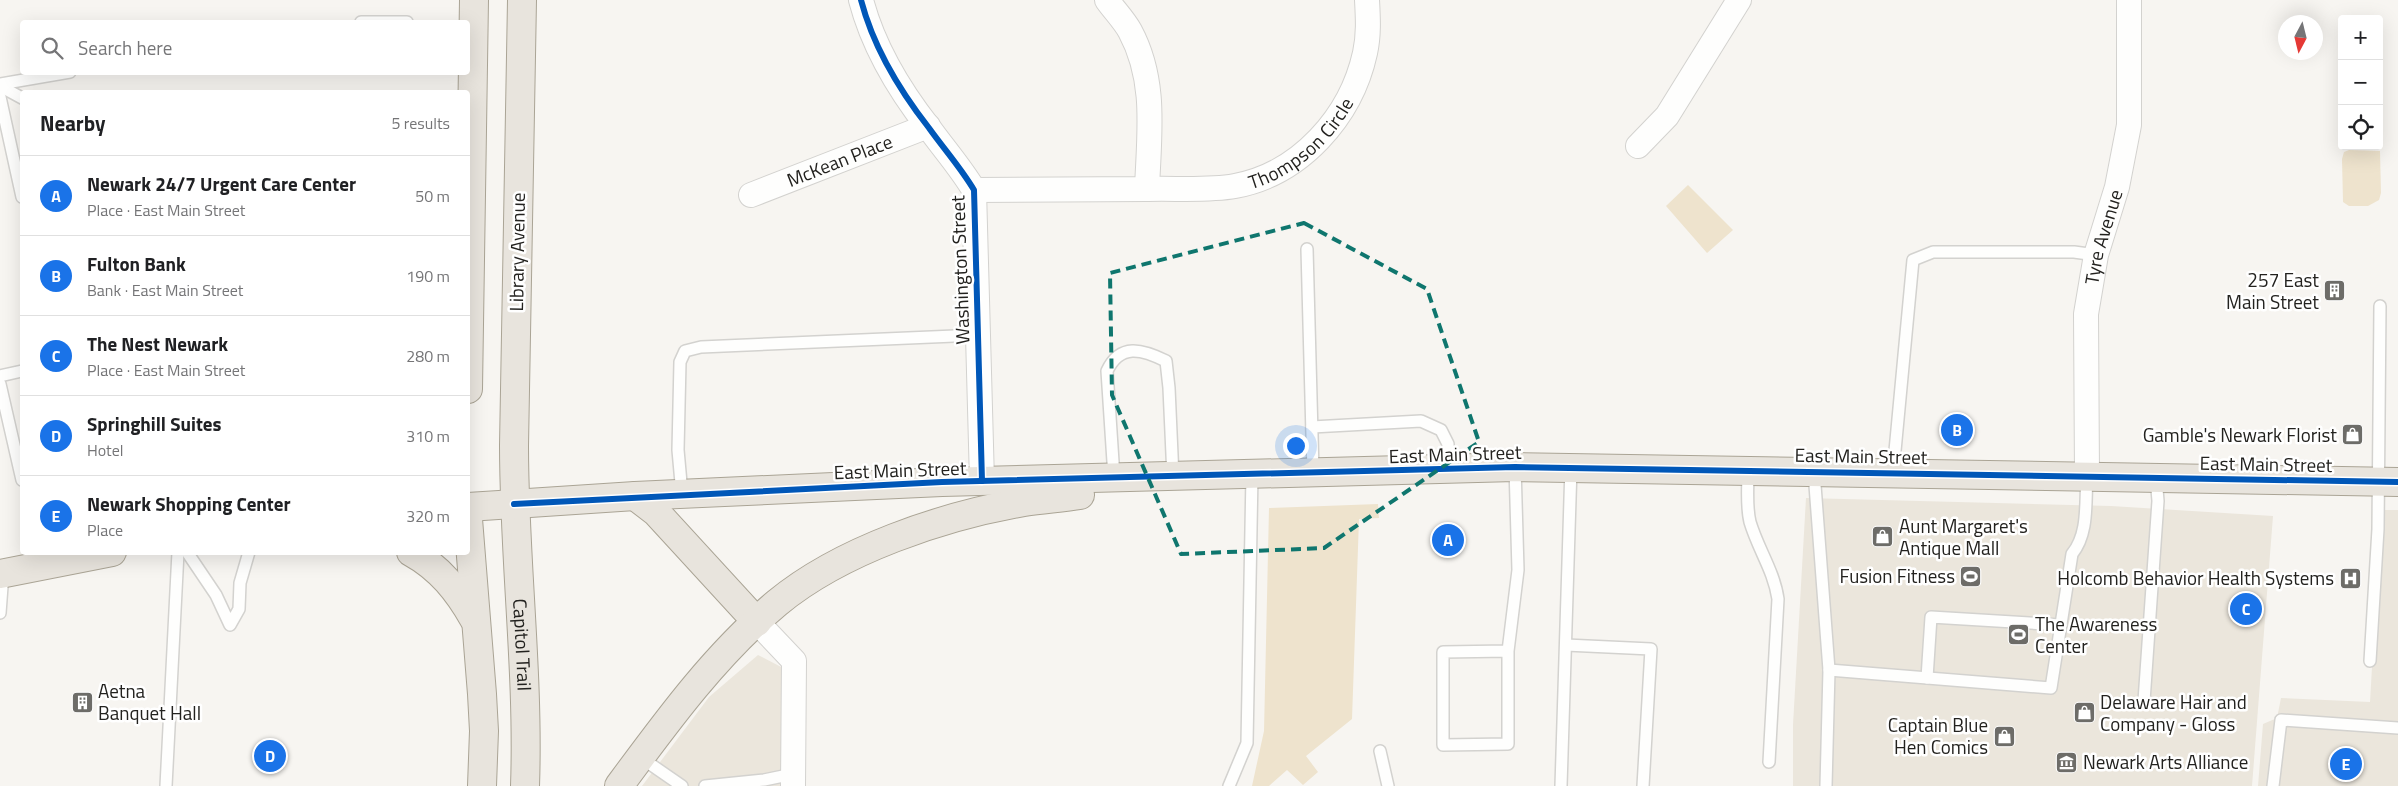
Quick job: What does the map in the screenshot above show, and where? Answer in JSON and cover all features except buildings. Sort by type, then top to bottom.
[{"type":"main road","points":[[470,47],[474,0]]},
{"type":"main road","name":"Library Avenue","points":[[514,504],[522,0]]},
{"type":"main road","points":[[470,75],[470,90]]},
{"type":"main road","name":"East Main Street","points":[[470,507],[635,496],[982,481],[1515,467],[1813,470],[2388,481]]},
{"type":"main road","points":[[619,786],[690,692],[734,642],[778,602],[820,574],[894,539],[991,508],[1105,492],[1161,477]]},
{"type":"main road","points":[[635,496],[656,512],[757,622]]},
{"type":"main road","name":"Capitol Trail","points":[[514,504],[525,717],[525,786]]},
{"type":"main road","points":[[470,545],[484,731],[480,783]]},
{"type":"main road","points":[[416,555],[427,561],[444,577],[462,598],[476,623]]},
{"type":"main road","points":[[2,573],[74,556]]},
{"type":"street","name":"Washington Street","points":[[861,0],[879,46],[897,79],[974,190],[982,481]]},
{"type":"street","points":[[1107,0],[1129,29],[1147,74],[1150,98],[1147,189]]},
{"type":"street","name":"Thompson Circle","points":[[974,190],[1233,187],[1264,178],[1302,156],[1320,139],[1335,120],[1353,85],[1365,54],[1368,29],[1367,0]]},
{"type":"street","points":[[1638,146],[1667,116],[1739,0]]},
{"type":"street","name":"Tyre Avenue","points":[[2087,476],[2086,314],[2096,255],[2117,187],[2129,125],[2129,0]]},
{"type":"street","name":"McKean Place","points":[[751,195],[928,126]]},
{"type":"street","points":[[757,622],[794,661],[793,780]]},
{"type":"lane","points":[[0,85],[54,75]]},
{"type":"lane","points":[[0,85],[20,97]]},
{"type":"lane","points":[[0,97],[20,178]]},
{"type":"lane","points":[[1307,249],[1313,473]]},
{"type":"lane","points":[[1893,472],[1913,260],[1933,252],[2074,252],[2096,255]]},
{"type":"lane","points":[[2370,661],[2378,529],[2388,481],[2380,306]]},
{"type":"lane","points":[[682,494],[678,450],[680,362],[685,351],[701,347],[978,335]]},
{"type":"lane","points":[[1114,479],[1107,371],[1112,359],[1125,352],[1147,351],[1166,361],[1169,388],[1161,477]]},
{"type":"lane","points":[[0,376],[20,371]]},
{"type":"lane","points":[[0,384],[20,471]]},
{"type":"lane","points":[[1312,428],[1421,421],[1441,430],[1448,444],[1450,469]]},
{"type":"lane","points":[[1508,651],[1443,652],[1444,745],[1508,744],[1508,651],[1518,570],[1515,467]]},
{"type":"lane","points":[[1561,786],[1571,467]]},
{"type":"lane","points":[[1748,469],[1750,520],[1757,543],[1776,581],[1778,599],[1769,762]]},
{"type":"lane","points":[[1813,470],[1829,670],[1826,786]]},
{"type":"lane","points":[[1229,786],[1247,744],[1252,475]]},
{"type":"lane","points":[[1829,670],[2051,688],[2072,554],[2080,544],[2084,534],[2087,476]]},
{"type":"lane","points":[[2144,701],[2158,501],[2156,477]]},
{"type":"lane","points":[[166,786],[178,555]]},
{"type":"lane","points":[[189,555],[216,595],[230,625],[239,609],[240,583],[248,555]]},
{"type":"lane","points":[[0,613],[2,573]]},
{"type":"lane","points":[[1926,678],[1930,616],[2061,625]]},
{"type":"lane","points":[[1566,645],[1651,649],[1643,786]]},
{"type":"lane","points":[[2273,786],[2281,720],[2398,728]]},
{"type":"lane","points":[[1380,751],[1388,786]]},
{"type":"lane","points":[[640,757],[682,786]]},
{"type":"lane","points":[[705,786],[764,780],[793,780]]},
{"type":"highlighted area","points":[[1304,223],[1427,289],[1479,442],[1324,548],[1181,554],[1112,395],[1110,273]]},
{"type":"shaded area","points":[[2349,150],[2380,151],[2381,193],[2379,200],[2368,206],[2349,206],[2343,202],[2342,159],[2344,152]]},
{"type":"shaded area","points":[[1688,185],[1733,230],[1707,253],[1666,206]]},
{"type":"shaded area","points":[[1806,498],[2111,506],[2273,516],[2252,786],[1793,786],[1793,725]]},
{"type":"shaded area","points":[[1378,504],[1379,518],[1359,519],[1352,719],[1306,756],[1318,772],[1303,785],[1287,770],[1269,786],[1252,786],[1264,731],[1269,508]]},
{"type":"shaded area","points":[[2381,510],[2398,510],[2398,786],[2258,786],[2263,724],[2277,718],[2281,698],[2370,702]]},
{"type":"shaded area","points":[[758,655],[785,669],[783,786],[642,786],[709,697]]},
{"type":"cycle path","points":[[861,0],[880,51],[898,83],[918,114],[974,190],[982,481]]},
{"type":"cycle path","points":[[514,504],[942,482],[1515,467],[2398,482]]},
{"type":"place","name":"257 East Main Street","points":[[2335,291]]},
{"type":"place","name":"Fulton Bank","points":[[1957,430]]},
{"type":"place","name":"Gamble's Newark Florist","points":[[2353,435]]},
{"type":"place","name":"Aunt Margaret's Antique Mall","points":[[1883,537]]},
{"type":"place","name":"Newark 24/7 Urgent Care Center","points":[[1448,540]]},
{"type":"place","name":"Fusion Fitness","points":[[1971,576]]},
{"type":"place","name":"Holcomb Behavior Health Systems","points":[[2350,578]]},
{"type":"place","name":"The Nest Newark","points":[[2246,609]]},
{"type":"place","name":"The Awareness Center","points":[[2019,635]]},
{"type":"place","name":"Aetna Banquet Hall","points":[[82,702]]},
{"type":"place","name":"Delaware Hair and Company - Gloss","points":[[2084,713]]},
{"type":"place","name":"Captain Blue Hen Comics","points":[[2004,736]]},
{"type":"place","name":"Springhill Suites","points":[[270,756]]},
{"type":"place","name":"Newark Arts Alliance","points":[[2067,762]]},
{"type":"place","name":"Newark Shopping Center","points":[[2346,764]]}]
